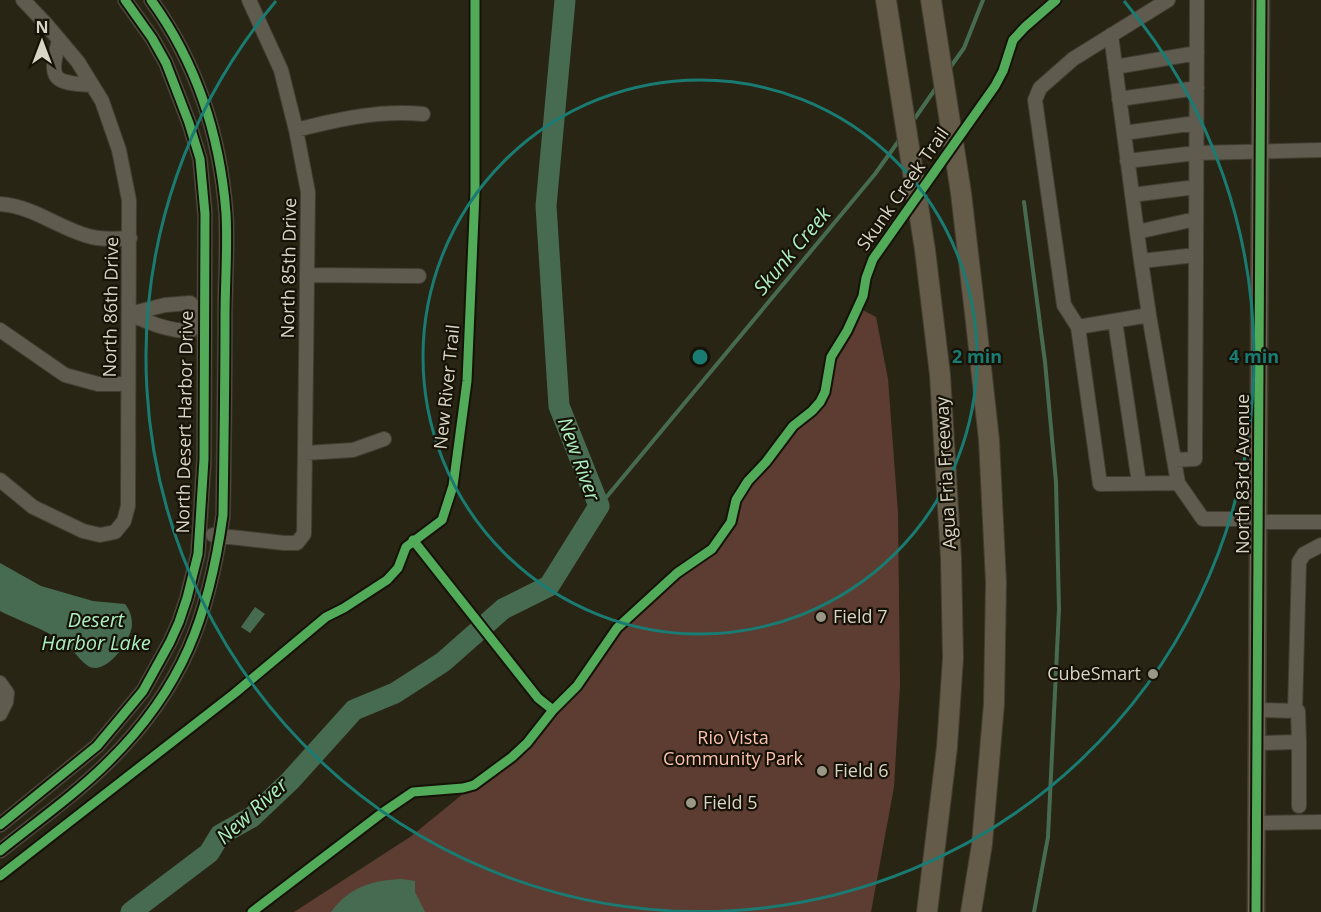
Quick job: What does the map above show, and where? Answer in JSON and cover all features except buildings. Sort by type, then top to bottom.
[{"type":"highway","name":"Agua Fria Freeway","points":[[886,0],[925,250],[940,375],[951,558],[953,658],[946,759],[927,912]]},
{"type":"highway","points":[[931,0],[961,193],[989,440],[996,582],[994,704],[982,844],[971,912]]},
{"type":"main road","name":"North 83rd Avenue","points":[[1256,912],[1262,0]]},
{"type":"street","name":"North 86th Drive","points":[[0,480],[33,507],[83,531],[100,535],[115,532],[124,521],[128,506],[129,200],[118,150],[102,101],[78,62],[23,0]]},
{"type":"street","name":"North Desert Harbor Drive","points":[[0,825],[97,746],[143,691],[166,651],[179,622],[194,573],[200,533],[204,459],[205,214],[200,159],[166,63],[152,38],[125,0]]},
{"type":"street","name":"North Desert Harbor Drive","points":[[0,851],[108,763],[139,729],[156,706],[178,670],[197,629],[212,578],[220,536],[223,515],[226,213],[219,155],[196,81],[174,34],[151,0]]},
{"type":"street","points":[[1168,0],[1073,59],[1040,88],[1035,100],[1064,305],[1078,327],[1100,484],[1178,483]]},
{"type":"street","points":[[1174,460],[1195,459],[1197,0]]},
{"type":"street","name":"North 85th Drive","points":[[220,536],[297,543],[304,534],[308,192],[297,130],[281,70],[254,2]]},
{"type":"street","points":[[1111,34],[1149,315],[1178,483],[1203,519],[1321,522]]},
{"type":"street","points":[[59,40],[53,60],[53,71],[57,77],[64,83],[92,85]]},
{"type":"street","points":[[1115,67],[1197,53]]},
{"type":"street","points":[[1119,99],[1197,88]]},
{"type":"street","points":[[297,130],[368,114],[398,111],[423,114]]},
{"type":"street","points":[[1124,133],[1196,123]]},
{"type":"street","points":[[1127,161],[1196,153],[1321,150]]},
{"type":"street","points":[[1132,195],[1196,187]]},
{"type":"street","points":[[0,204],[22,207],[90,236],[110,239],[130,238]]},
{"type":"street","points":[[1137,232],[1196,219]]},
{"type":"street","points":[[1142,261],[1196,255]]},
{"type":"street","points":[[307,275],[419,276]]},
{"type":"street","points":[[129,314],[165,305],[190,303],[204,317]]},
{"type":"street","points":[[163,327],[165,305]]},
{"type":"street","points":[[129,314],[163,327],[190,330],[204,317],[225,317]]},
{"type":"street","points":[[1078,327],[1149,315]]},
{"type":"street","points":[[1115,321],[1139,483]]},
{"type":"street","points":[[0,330],[65,375],[98,384],[128,384]]},
{"type":"street","points":[[306,453],[353,450],[384,439]]},
{"type":"street","points":[[200,533],[220,536]]},
{"type":"street","points":[[1295,711],[1299,562],[1304,554],[1321,545]]},
{"type":"street","points":[[0,714],[6,702],[3,688]]},
{"type":"street","points":[[1257,710],[1298,711],[1299,806]]},
{"type":"street","points":[[1257,743],[1299,742]]},
{"type":"street","points":[[1256,823],[1321,822]]},
{"type":"green space","name":"Rio Vista Community Park","points":[[857,307],[876,317],[888,379],[898,513],[900,686],[894,787],[871,912],[294,912],[410,837],[512,757],[577,686],[617,628],[677,573],[712,548],[731,522],[736,500],[748,481],[766,462],[793,426],[820,402],[825,392],[831,357],[847,331]]},
{"type":"water","name":"Desert Harbor Lake","points":[[0,563],[41,586],[93,601],[125,604],[132,625],[124,645],[101,667],[91,667],[54,636],[0,611]]},
{"type":"water","points":[[255,607],[265,614],[250,633],[241,627]]},
{"type":"water","points":[[402,879],[415,881],[415,892],[425,912],[331,912],[346,896],[362,886]]},
{"type":"waterway","name":"New River","points":[[131,912],[209,853],[220,835],[252,817],[290,781],[354,710],[395,693],[443,662],[503,609],[549,586],[599,506],[559,406],[546,206],[565,0]]},
{"type":"waterway","name":"Skunk Creek","points":[[949,69],[964,48],[983,0]]},
{"type":"waterway","name":"Skunk Creek","points":[[913,121],[938,85]]},
{"type":"waterway","name":"Skunk Creek","points":[[599,506],[875,174],[900,139]]},
{"type":"waterway","points":[[1024,202],[1045,362],[1056,482],[1059,609],[1048,837],[1034,912]]},
{"type":"cycle path","points":[[0,825],[97,746],[143,691],[179,622],[198,554],[204,459],[205,214],[200,159],[166,63],[152,38],[125,0]]},
{"type":"cycle path","points":[[0,851],[70,796],[109,761],[135,734],[156,706],[174,678],[200,618],[217,552],[223,515],[227,239],[223,184],[211,128],[193,74],[167,24],[151,0]]},
{"type":"cycle path","name":"New River Trail","points":[[0,876],[235,693],[326,617],[387,580],[398,568],[406,547],[442,520],[453,486],[467,381],[475,192],[475,0]]},
{"type":"cycle path","name":"Skunk Creek Trail","points":[[252,912],[413,792],[474,785],[512,757],[577,686],[617,628],[677,573],[712,549],[731,522],[736,500],[748,481],[766,462],[793,426],[820,402],[825,392],[831,357],[847,331],[863,296],[866,278],[873,259],[995,86],[1003,71],[1013,40],[1056,0]]},
{"type":"cycle path","points":[[1256,912],[1261,0]]},
{"type":"cycle path","points":[[413,540],[538,698],[553,710]]},
{"type":"place","name":"Field 7","points":[[821,617]]},
{"type":"place","name":"CubeSmart","points":[[1153,674]]},
{"type":"place","name":"Field 6","points":[[822,771]]},
{"type":"place","name":"Field 5","points":[[691,803]]}]
